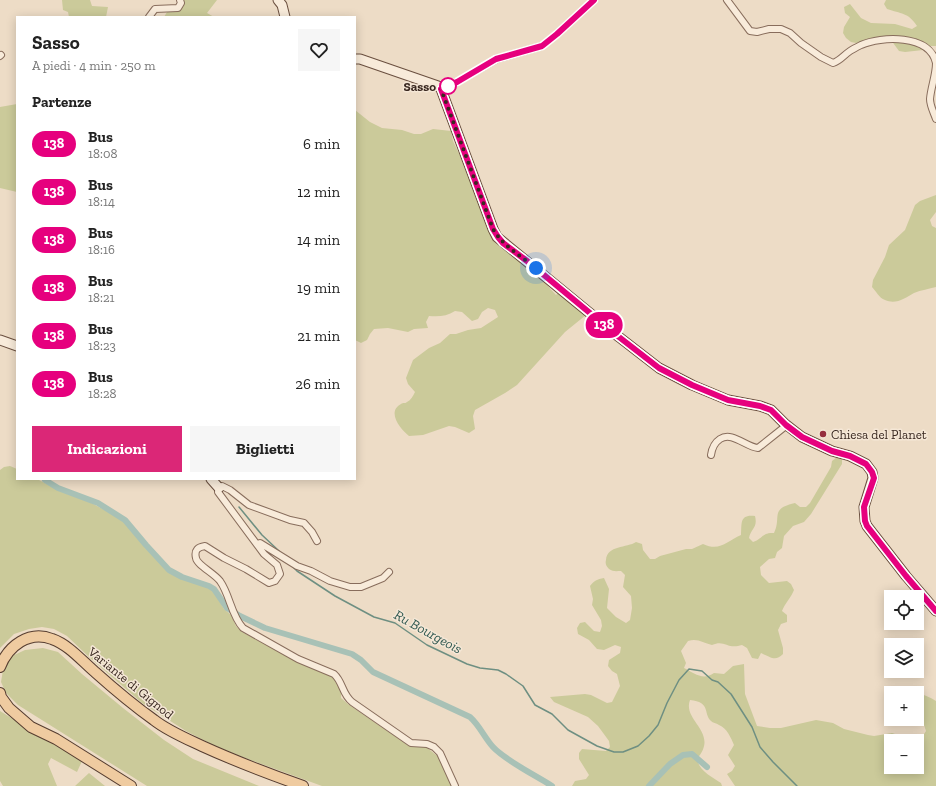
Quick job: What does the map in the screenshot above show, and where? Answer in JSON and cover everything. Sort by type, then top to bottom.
[{"type":"main road","points":[[278,0],[282,5],[285,16]]},
{"type":"main road","points":[[356,59],[423,80],[438,86],[441,89],[493,229],[498,237],[503,243],[619,337],[659,368],[692,385],[728,400],[760,406],[771,410],[786,425],[808,440],[832,451],[850,456],[866,464],[874,478],[864,507],[867,526],[906,576],[936,611]]},
{"type":"main road","points":[[0,340],[16,346]]},
{"type":"main road","points":[[211,480],[219,488]]},
{"type":"main road","name":"Variante di Gignod","points":[[0,667],[3,659],[11,648],[23,640],[37,637],[51,638],[64,645],[155,722],[229,758],[265,773],[303,786]]},
{"type":"main road","points":[[0,693],[1,698],[9,708],[31,727],[56,739],[131,786]]},
{"type":"street","points":[[150,16],[155,9],[178,8],[181,3],[180,0]]},
{"type":"street","points":[[441,89],[457,82],[496,59],[542,46],[594,0]]},
{"type":"street","points":[[727,0],[750,31],[757,32],[781,28],[790,32],[821,57],[833,63],[838,62],[849,51],[863,44],[874,41],[896,39],[908,40],[922,46],[929,51],[936,63],[930,104],[936,120]]},
{"type":"street","points":[[711,455],[712,447],[718,440],[724,437],[730,436],[752,448],[758,448],[786,425]]},
{"type":"street","points":[[317,541],[312,532],[304,523],[290,520],[262,510],[242,500],[226,487],[222,486],[219,488],[218,492],[220,497],[268,559],[277,565],[280,574],[275,581],[269,583],[224,558],[206,546],[199,547],[195,552],[196,560],[201,566],[213,573],[221,582],[238,622],[247,631],[298,659],[334,674],[338,678],[346,697],[411,743],[427,744],[434,747],[440,753],[455,786]]},
{"type":"street","points":[[257,544],[260,543],[275,551],[291,563],[301,568],[311,571],[330,581],[350,586],[361,587],[383,578],[389,572]]},
{"type":"shaded area","points":[[62,0],[90,0],[92,6],[108,7],[106,16],[69,16],[68,12],[63,10]]},
{"type":"shaded area","points":[[182,0],[217,0],[207,13],[212,16],[165,16],[167,12],[180,11]]},
{"type":"shaded area","points":[[886,0],[936,0],[936,46],[929,46],[923,50],[905,52],[899,51],[888,36],[856,43],[851,42],[846,38],[843,33],[844,27],[850,17],[845,13],[844,7],[850,4],[861,18],[871,23],[895,24],[912,29],[917,26],[914,21],[907,16],[887,9],[884,4]]},
{"type":"shaded area","points":[[16,104],[16,192],[0,188],[0,107]]},
{"type":"shaded area","points":[[356,111],[370,122],[382,128],[402,130],[414,134],[421,134],[433,129],[451,131],[453,141],[471,179],[491,235],[534,271],[556,295],[559,292],[586,315],[565,332],[517,385],[475,410],[473,416],[475,429],[469,433],[449,426],[423,435],[409,436],[402,430],[396,421],[395,412],[397,407],[402,403],[406,403],[410,400],[415,392],[408,384],[406,378],[413,360],[429,348],[440,343],[450,334],[481,328],[498,317],[495,310],[488,308],[482,312],[478,319],[472,321],[462,312],[455,311],[443,316],[429,316],[426,322],[428,328],[414,329],[408,332],[388,328],[374,329],[367,340],[361,343],[356,340]]},
{"type":"shaded area","points":[[936,195],[936,212],[930,220],[932,226],[936,228],[936,287],[914,293],[904,299],[893,302],[883,299],[872,287],[873,280],[885,257],[889,245],[905,230],[915,205],[920,201]]},
{"type":"shaded area","points":[[837,457],[842,459],[842,464],[811,514],[804,522],[793,526],[784,536],[782,548],[777,552],[775,558],[769,559],[760,567],[761,575],[769,583],[787,581],[791,584],[794,590],[782,611],[787,615],[787,622],[781,624],[778,630],[783,648],[783,654],[778,658],[775,658],[761,653],[758,659],[752,658],[747,648],[742,645],[733,646],[716,643],[712,645],[698,640],[692,640],[688,641],[681,651],[686,663],[684,668],[695,674],[706,676],[714,673],[724,674],[733,666],[744,664],[745,694],[757,726],[781,728],[816,720],[833,723],[844,729],[868,735],[874,736],[884,734],[884,774],[924,774],[924,734],[926,731],[924,725],[924,695],[929,697],[936,701],[936,786],[735,786],[727,774],[732,771],[735,766],[728,755],[734,745],[730,736],[722,726],[711,721],[704,705],[697,701],[690,700],[689,707],[691,714],[703,734],[704,741],[703,750],[697,759],[698,763],[703,770],[721,783],[722,786],[572,786],[575,781],[586,779],[589,775],[579,759],[579,753],[582,749],[606,751],[610,747],[609,741],[598,726],[588,717],[554,702],[550,697],[585,694],[591,695],[607,703],[612,702],[620,686],[617,674],[608,666],[609,660],[620,653],[621,647],[615,645],[604,650],[597,649],[589,640],[578,634],[577,628],[580,623],[585,622],[594,631],[600,632],[602,626],[601,620],[592,605],[593,599],[590,586],[596,580],[604,578],[609,589],[607,608],[616,617],[626,623],[630,620],[632,608],[631,596],[623,587],[625,575],[621,571],[612,571],[607,567],[607,555],[614,549],[636,542],[642,544],[643,550],[650,559],[655,559],[660,556],[686,549],[692,549],[703,544],[714,547],[723,545],[741,535],[742,521],[744,518],[750,516],[755,516],[756,523],[749,538],[753,542],[756,541],[767,534],[774,533],[778,514],[782,508],[795,503],[800,507],[806,507],[810,503],[831,467],[832,461]]},
{"type":"shaded area","points":[[10,466],[16,469],[16,480],[39,480],[84,499],[123,520],[129,525],[137,538],[166,569],[184,579],[210,587],[224,609],[231,615],[236,626],[242,632],[306,666],[325,673],[335,679],[341,691],[341,698],[348,704],[409,746],[425,746],[436,755],[439,755],[453,786],[322,786],[245,758],[213,745],[186,731],[142,703],[67,636],[54,629],[42,627],[29,629],[14,634],[0,648],[0,470],[4,467]]},
{"type":"shaded area","points":[[43,648],[58,652],[123,708],[164,740],[193,759],[259,786],[147,786],[18,705],[6,693],[1,682],[3,670],[10,657],[25,650]]},
{"type":"shaded area","points":[[0,711],[82,761],[77,772],[51,758],[48,764],[57,786],[3,786],[0,781]]},
{"type":"shaded area","points":[[89,773],[105,786],[75,786]]},
{"type":"waterway","points":[[45,480],[58,488],[98,503],[125,520],[169,570],[182,577],[214,589],[227,608],[240,616],[265,628],[352,654],[361,660],[373,672],[470,717],[477,724],[493,747],[513,763],[552,786]]},
{"type":"waterway","name":"Ru Bourgeois","points":[[239,507],[262,535],[279,551]]},
{"type":"waterway","name":"Ru Bourgeois","points":[[293,567],[335,596],[374,617],[395,623],[427,645],[467,664],[480,668],[498,670],[506,674],[523,686],[535,705],[552,714],[568,730],[597,746],[614,752],[623,752],[638,746],[649,736],[658,725],[679,680],[689,669],[702,671],[712,680],[718,682],[731,694],[752,727],[760,747],[797,786]]},
{"type":"waterway","points":[[649,786],[670,764],[683,755],[692,754],[707,767]]},
{"type":"bus line","name":"138","points":[[594,0],[542,46],[496,59],[457,82],[441,89],[493,229],[503,243],[659,368],[692,385],[728,400],[760,406],[771,410],[786,425],[802,437],[832,451],[850,456],[866,464],[872,472],[874,478],[864,507],[864,515],[867,526],[906,576],[936,611]]},
{"type":"place","name":"Sasso","points":[[448,86]]},
{"type":"place","name":"Chiesa del Planet","points":[[823,434]]},
{"type":"route","points":[[448,86],[441,89],[493,229],[503,243],[536,268]]}]
